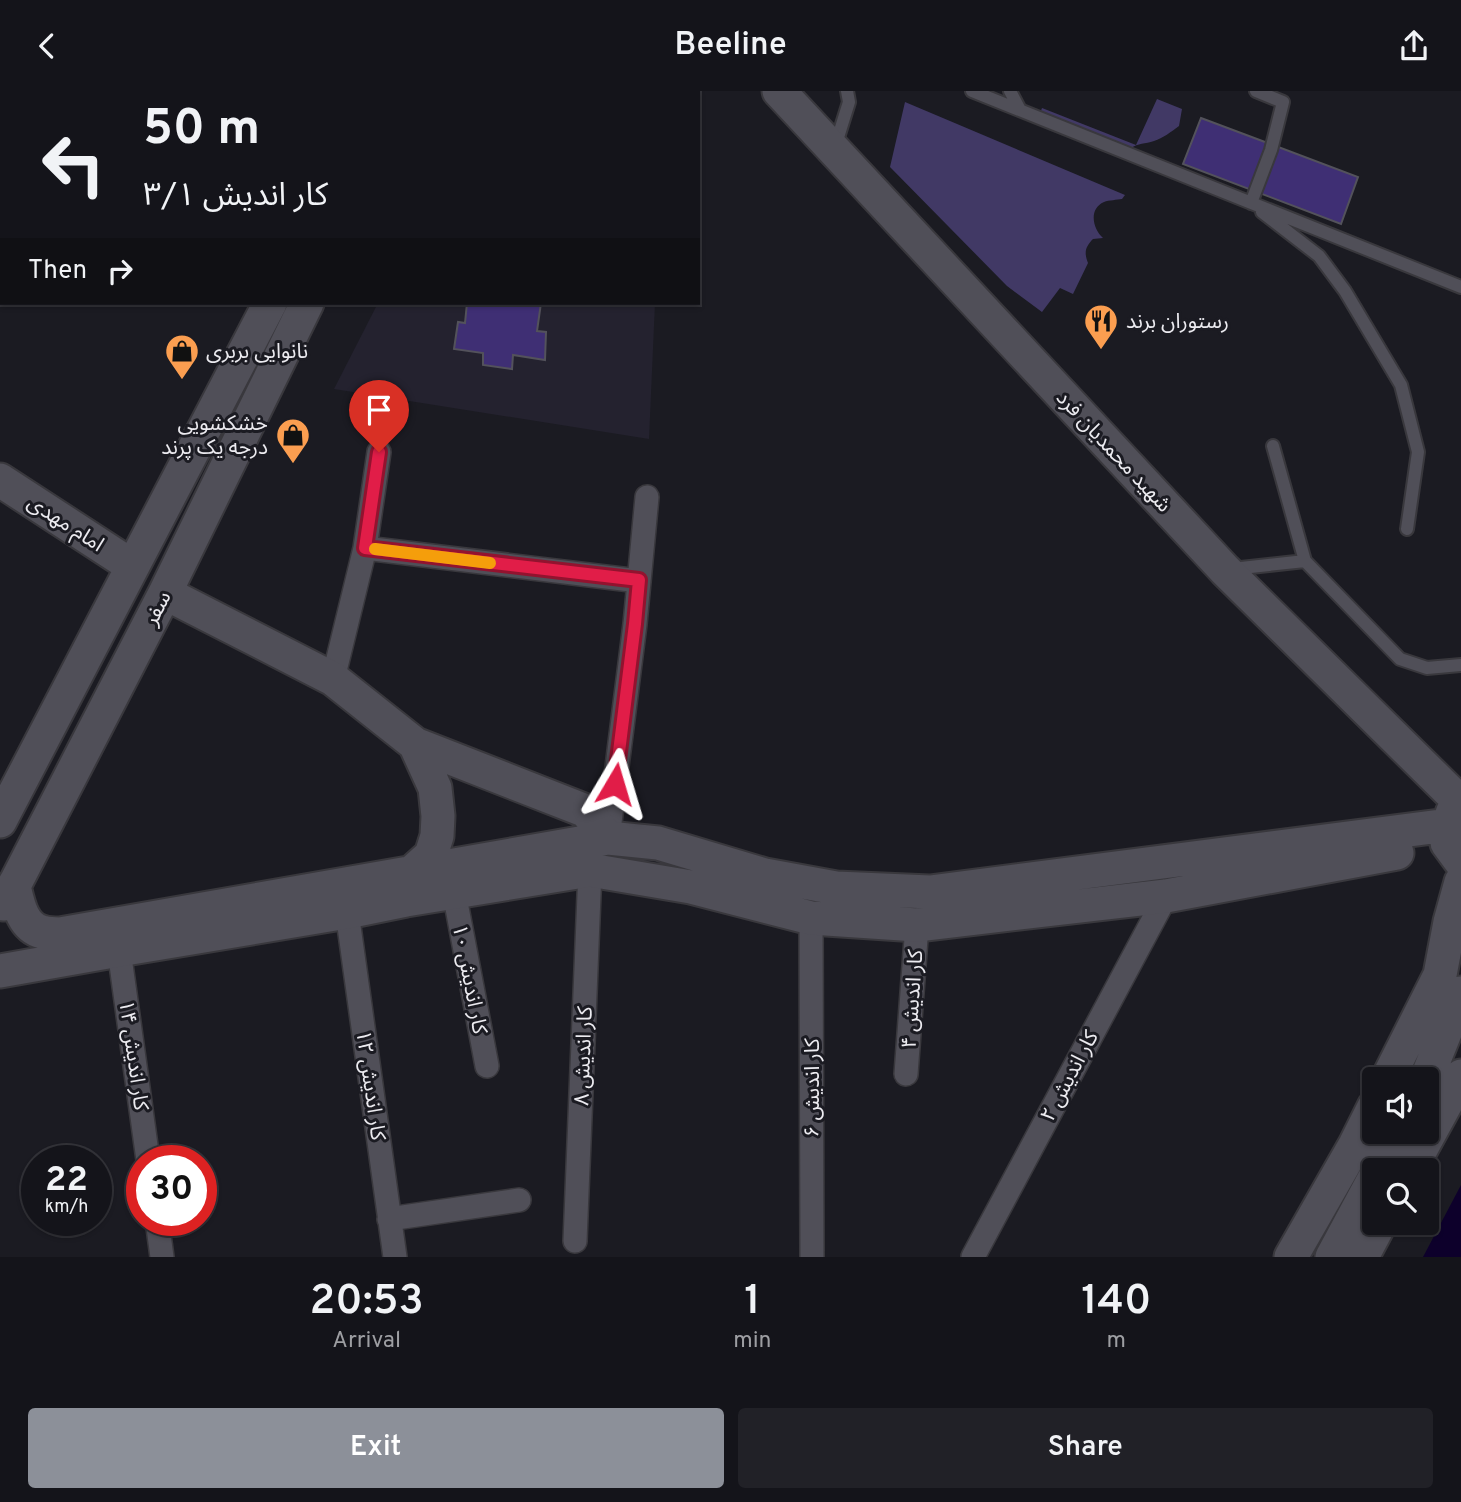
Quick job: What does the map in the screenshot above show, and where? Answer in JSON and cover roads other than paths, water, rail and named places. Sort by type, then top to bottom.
[{"type":"street","name":"شهید محمدیان فرد","points":[[779,91],[1225,570],[1455,826]]},
{"type":"street","name":"سفر","points":[[0,821],[269,305]]},
{"type":"street","name":"سفر","points":[[7,897],[165,593],[306,305]]},
{"type":"street","points":[[333,679],[365,548],[379,452]]},
{"type":"street","name":"امام مهدی","points":[[0,480],[132,566]]},
{"type":"street","points":[[608,838],[635,624],[647,497]]},
{"type":"street","points":[[365,548],[639,580]]},
{"type":"street","points":[[165,593],[333,679],[415,744],[586,811],[608,838]]},
{"type":"street","points":[[411,873],[431,855],[437,836],[438,816],[435,788],[415,744]]},
{"type":"street","points":[[7,897],[19,909],[27,923],[39,932],[60,934],[608,838],[658,843],[765,875],[836,888],[930,892],[1455,826]]},
{"type":"street","points":[[0,971],[590,870],[691,887],[811,918],[917,925],[1166,896],[1455,826]]},
{"type":"street","name":"۸ کار اندیش","points":[[576,1241],[590,870]]},
{"type":"street","points":[[1394,1067],[1440,975],[1461,882]]},
{"type":"street","name":"۱۰ کار اندیش","points":[[454,892],[487,1066]]},
{"type":"street","name":"۲ کار اندیش","points":[[973,1257],[1166,896]]},
{"type":"street","name":"۱۲ کار اندیش","points":[[347,912],[395,1257]]},
{"type":"street","name":"۶ کار اندیش","points":[[811,918],[812,1257]]},
{"type":"street","name":"۴ کار اندیش","points":[[906,1074],[917,925]]},
{"type":"street","name":"۱۴ کار اندیش","points":[[118,950],[146,1145]]},
{"type":"street","points":[[1431,1067],[1461,993]]},
{"type":"street","points":[[1416,1158],[1461,1076]]},
{"type":"street","points":[[1291,1257],[1362,1131]]},
{"type":"street","points":[[389,1219],[519,1200]]},
{"type":"street","points":[[1332,1257],[1362,1201]]},
{"type":"street","points":[[1362,1257],[1374,1235]]},
{"type":"street","points":[[159,1236],[162,1257]]},
{"type":"lane","points":[[834,150],[849,102],[848,91]]},
{"type":"lane","points":[[972,91],[1461,287]]},
{"type":"lane","points":[[1010,91],[1020,110]]},
{"type":"lane","points":[[1251,203],[1270,150],[1283,102],[1256,91]]},
{"type":"lane","points":[[1251,203],[1319,256],[1345,291],[1401,385],[1418,452],[1407,529]]},
{"type":"lane","points":[[1273,446],[1306,561],[1400,659],[1427,668],[1461,665]]},
{"type":"lane","points":[[1225,570],[1306,561]]},
{"type":"place","name":"رستوران برند","points":[[1101,351]]},
{"type":"place","name":"نانوایی بربری","points":[[182,381]]},
{"type":"place","name":"خشکشویی درجه یک پرند","points":[[293,465]]}]
